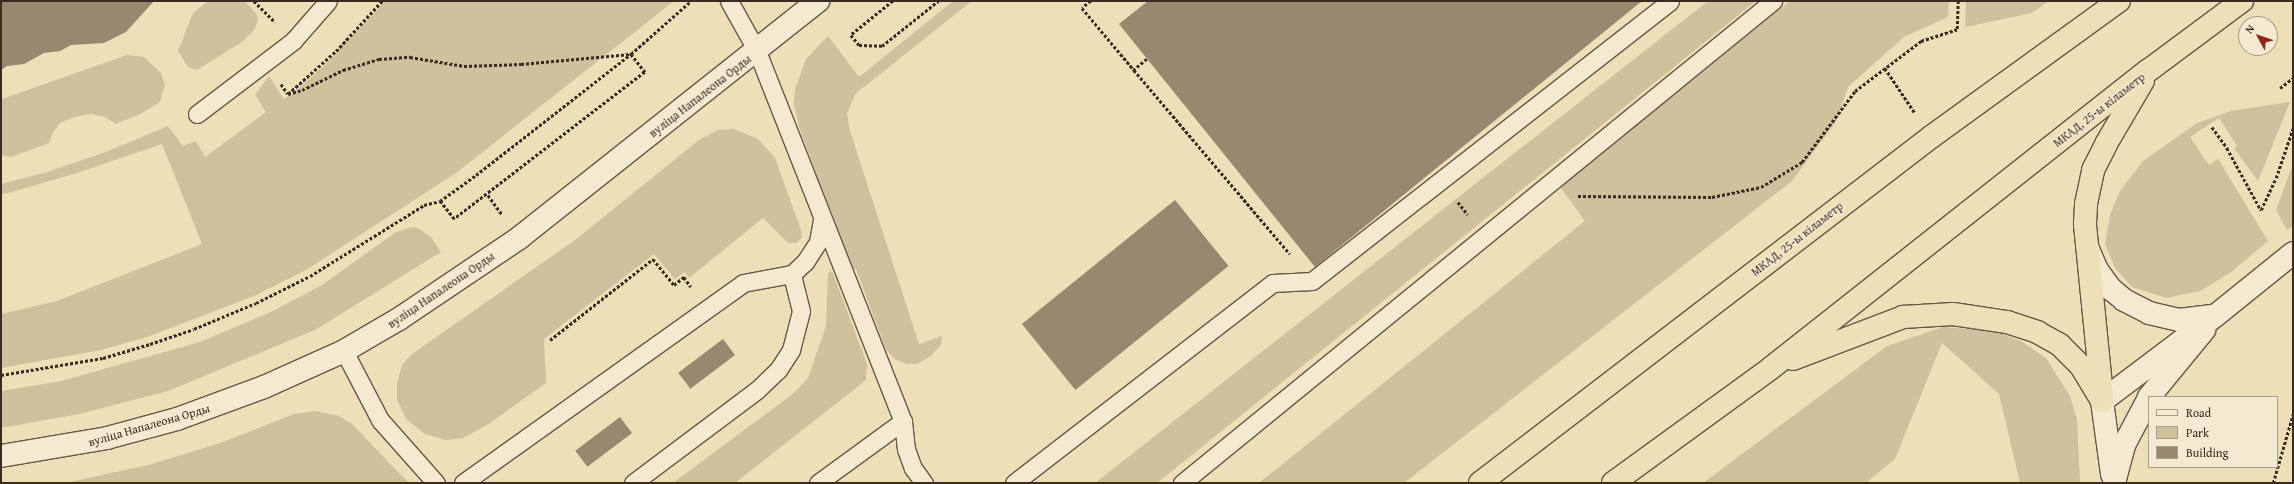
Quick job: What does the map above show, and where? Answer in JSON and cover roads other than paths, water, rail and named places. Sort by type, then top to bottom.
[{"type":"highway","name":"МКАД, 25-ы кіламетр","points":[[1480,483],[1930,137],[2119,1]]},
{"type":"highway","name":"МКАД, 25-ы кіламетр","points":[[1613,483],[1771,368],[2150,70],[2242,1]]},
{"type":"highway","points":[[2102,401],[2087,245],[2086,204],[2093,170],[2106,144],[2150,70]]},
{"type":"highway","points":[[1771,368],[1903,317],[1953,314],[2007,322],[2037,332],[2060,346],[2081,366],[2102,401]]},
{"type":"street","name":"вуліца Напалеона Орды","points":[[1,456],[86,442],[177,419],[264,387],[344,350],[399,320],[519,238],[757,51],[818,1]]},
{"type":"street","points":[[2087,245],[2097,270],[2111,289],[2124,300],[2149,313],[2179,320],[2215,316]]},
{"type":"street","points":[[2114,483],[2102,401],[2215,316],[2293,253]]},
{"type":"street","points":[[2150,396],[2215,316]]},
{"type":"street","points":[[2114,483],[2124,445],[2148,399]]},
{"type":"lane","points":[[196,114],[293,41],[328,1]]},
{"type":"lane","points":[[729,1],[757,51],[822,219],[904,421],[906,449],[913,468],[924,483]]},
{"type":"lane","points":[[1014,483],[1273,283],[1312,281],[1670,1]]},
{"type":"lane","points":[[1182,483],[1773,1]]},
{"type":"lane","points":[[463,483],[706,307],[743,283],[792,274],[805,262],[818,242],[822,219]]},
{"type":"lane","points":[[632,483],[758,389],[778,370],[791,350],[801,311],[792,274]]},
{"type":"lane","points":[[344,350],[380,420],[436,483]]},
{"type":"lane","points":[[821,482],[904,421]]}]
